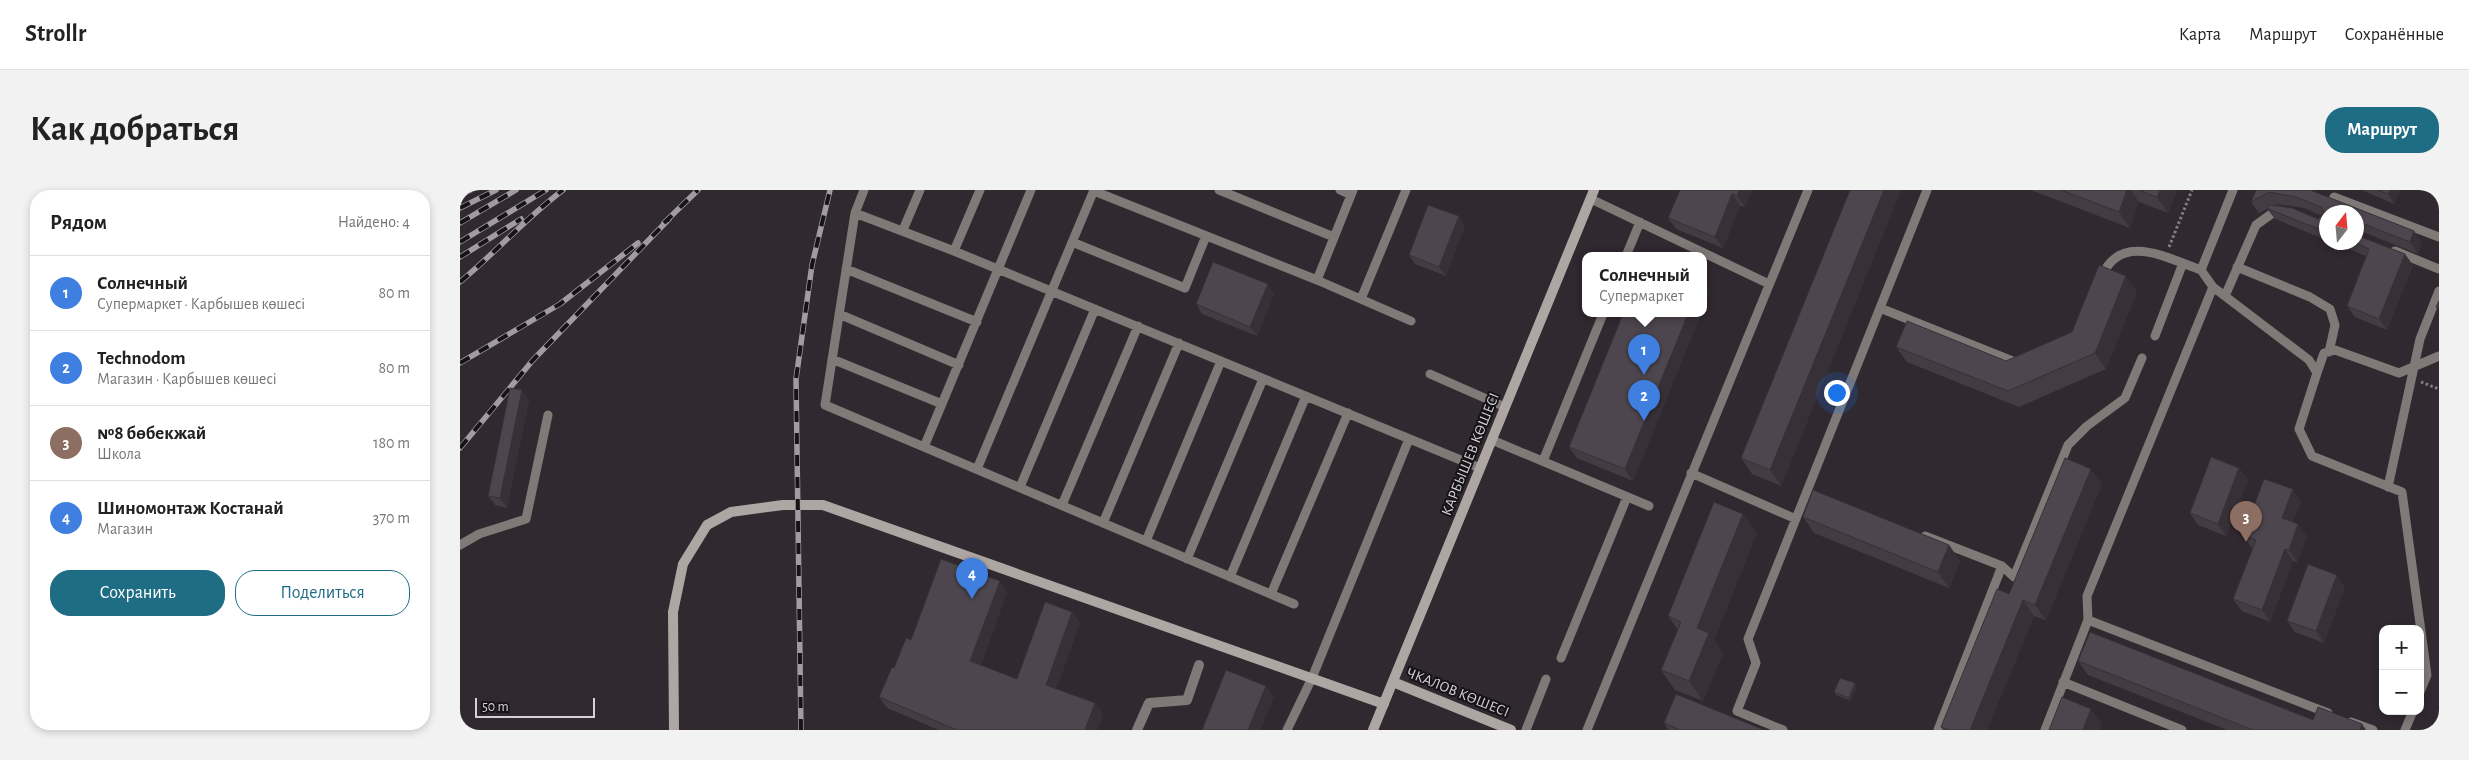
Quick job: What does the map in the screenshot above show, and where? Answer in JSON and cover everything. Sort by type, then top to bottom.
[{"type":"street","name":"КАРБЫШЕВ КӨШЕСІ","points":[[1373,730],[1592,194]]},
{"type":"street","points":[[674,730],[673,612],[683,564],[707,525],[731,512],[783,505],[823,505],[1384,704]]},
{"type":"street","points":[[1137,730],[1149,703],[1187,700],[1199,665]]},
{"type":"street","name":"ЧКАЛОВ КӨШЕСІ","points":[[1393,682],[1511,730]]},
{"type":"lane","points":[[864,190],[855,214],[825,404],[1294,604]]},
{"type":"lane","points":[[903,230],[920,190]]},
{"type":"lane","points":[[954,251],[980,190]]},
{"type":"lane","points":[[924,447],[1032,190]]},
{"type":"lane","points":[[977,469],[1094,190],[1317,280],[1411,321]]},
{"type":"lane","points":[[1219,190],[1334,236]]},
{"type":"lane","points":[[1317,280],[1352,192],[1340,190]]},
{"type":"lane","points":[[1361,300],[1406,190]]},
{"type":"lane","points":[[1587,730],[1808,190]]},
{"type":"lane","points":[[1783,730],[1737,711],[1756,663],[1748,638],[1927,190]]},
{"type":"lane","points":[[2201,270],[2233,190]]},
{"type":"lane","points":[[1592,194],[1640,222],[1702,252]]},
{"type":"lane","points":[[2334,197],[2439,237]]},
{"type":"lane","points":[[2225,296],[2256,225],[2278,210],[2294,213]]},
{"type":"lane","points":[[855,214],[903,230],[1480,468]]},
{"type":"lane","points":[[1628,252],[1640,222]]},
{"type":"lane","points":[[1072,242],[1185,288],[1206,236]]},
{"type":"lane","points":[[2384,247],[2439,269]]},
{"type":"lane","points":[[2097,288],[2104,271],[2111,262],[2124,253],[2138,250],[2183,263],[2201,270],[2214,287],[2309,360],[2318,373]]},
{"type":"lane","points":[[1707,254],[1769,284]]},
{"type":"lane","points":[[2155,336],[2183,263]]},
{"type":"lane","points":[[2237,267],[2310,298],[2330,309],[2336,325],[2329,352]]},
{"type":"lane","points":[[846,269],[976,322]]},
{"type":"lane","points":[[2045,730],[2088,620],[2087,596],[2214,287]]},
{"type":"lane","points":[[2388,487],[2420,339],[2439,291]]},
{"type":"lane","points":[[1880,308],[2015,362],[2024,358]]},
{"type":"lane","points":[[1020,487],[1095,309]]},
{"type":"lane","points":[[839,314],[958,365]]},
{"type":"lane","points":[[1543,461],[1602,317]]},
{"type":"lane","points":[[1062,505],[1138,326]]},
{"type":"lane","points":[[1103,523],[1179,344]]},
{"type":"lane","points":[[2424,682],[2427,675],[2402,492],[2312,456],[2299,429],[2324,353],[2335,350],[2399,374],[2414,365],[2439,356]]},
{"type":"lane","points":[[1919,533],[2002,566],[2014,577],[2068,446],[2087,426],[2125,398],[2142,358]]},
{"type":"lane","points":[[832,359],[942,404]]},
{"type":"lane","points":[[1146,541],[1222,361]]},
{"type":"lane","points":[[1430,374],[1505,408]]},
{"type":"lane","points":[[1187,559],[1264,378]]},
{"type":"lane","points":[[1230,576],[1306,396]]},
{"type":"lane","points":[[1271,594],[1348,413]]},
{"type":"lane","points":[[460,545],[479,534],[526,519],[548,415]]},
{"type":"lane","points":[[1288,730],[1312,678],[1409,438]]},
{"type":"lane","points":[[1492,440],[1649,506]]},
{"type":"lane","points":[[1692,473],[1796,519]]},
{"type":"lane","points":[[1808,490],[1817,493]]},
{"type":"lane","points":[[1561,658],[1627,497]]},
{"type":"lane","points":[[1938,730],[2002,566]]},
{"type":"lane","points":[[2088,620],[2336,716]]},
{"type":"lane","points":[[1526,730],[1546,679]]},
{"type":"lane","points":[[2064,682],[2182,730]]},
{"type":"lane","points":[[2405,730],[2411,715]]},
{"type":"lane","points":[[2345,719],[2373,730]]},
{"type":"path","points":[[2165,257],[2192,190]]},
{"type":"path","points":[[2412,378],[2439,388]]},
{"type":"building","points":[[1680,190],[1739,190],[1737,196],[1732,194],[1715,237],[1668,218]]},
{"type":"building","points":[[1850,190],[1884,190],[1770,470],[1741,458]]},
{"type":"building","points":[[2061,190],[2127,190],[2119,212]]},
{"type":"building","points":[[2139,190],[2160,190],[2157,197]]},
{"type":"building","points":[[2256,190],[2310,190],[2348,205],[2319,206],[2296,197],[2269,192],[2251,202]]},
{"type":"building","points":[[2377,190],[2390,190],[2388,194]]},
{"type":"building","points":[[1428,205],[1459,216],[1439,267],[1409,255]]},
{"type":"building","points":[[2270,205],[2292,208],[2318,219],[2319,229],[2266,208]]},
{"type":"building","points":[[2364,211],[2414,231],[2410,242],[2364,224]]},
{"type":"building","points":[[2364,238],[2405,254],[2379,319],[2347,306],[2369,249],[2364,247]]},
{"type":"building","points":[[1213,262],[1268,284],[1250,327],[1196,304]]},
{"type":"building","points":[[2099,265],[2126,276],[2095,353],[2008,391],[1896,347],[1907,321],[2006,361],[2072,332]]},
{"type":"building","points":[[1622,317],[1687,317],[1625,469],[1569,447]]},
{"type":"building","points":[[510,388],[522,390],[500,498],[488,496]]},
{"type":"building","points":[[2211,457],[2239,468],[2218,524],[2190,513]]},
{"type":"building","points":[[2065,458],[2091,469],[2035,605],[2023,600],[1970,730],[1949,730],[1941,727],[1997,589],[2009,594]]},
{"type":"building","points":[[2264,479],[2293,489],[2282,518],[2298,524],[2289,550],[2285,549],[2262,610],[2233,599],[2256,540],[2243,535]]},
{"type":"building","points":[[1813,490],[1949,545],[1938,572],[1803,517]]},
{"type":"building","points":[[1714,502],[1743,514],[1697,628],[1709,633],[1689,681],[1661,670],[1681,622],[1668,616]]},
{"type":"building","points":[[941,559],[1000,581],[970,661],[1017,679],[1045,602],[1072,612],[1046,685],[1095,703],[1085,730],[957,730],[879,697],[892,667],[894,668],[906,638],[911,640]]},
{"type":"building","points":[[2308,564],[2337,575],[2316,631],[2287,621]]},
{"type":"building","points":[[2090,632],[2313,720],[2318,707],[2362,724],[2360,730],[2253,730],[2078,661]]},
{"type":"building","points":[[1226,670],[1266,686],[1248,730],[1202,730]]},
{"type":"building","points":[[1840,678],[1855,683],[1849,698],[1834,692]]},
{"type":"building","points":[[1676,694],[1764,730],[1680,730],[1664,723]]},
{"type":"building","points":[[2062,697],[2091,709],[2083,730],[2049,730]]},
{"type":"railway","points":[[460,194],[471,190]]},
{"type":"railway","points":[[460,208],[496,190]]},
{"type":"railway","points":[[460,223],[516,190]]},
{"type":"railway","points":[[460,242],[546,190]]},
{"type":"railway","points":[[460,282],[536,212],[563,190]]},
{"type":"railway","points":[[664,223],[698,190]]},
{"type":"railway","points":[[801,730],[796,379],[812,265],[830,190]]},
{"type":"railway","points":[[460,257],[521,219]]},
{"type":"railway","points":[[460,448],[533,360],[669,219]]},
{"type":"railway","points":[[460,363],[560,304],[638,243]]},
{"type":"place","name":"Солнечный","points":[[1644,375]]},
{"type":"place","name":"Technodom","points":[[1644,421]]},
{"type":"place","name":"№8 бөбекжай","points":[[2246,542]]},
{"type":"place","name":"Шиномонтаж Костанай","points":[[972,599]]}]
